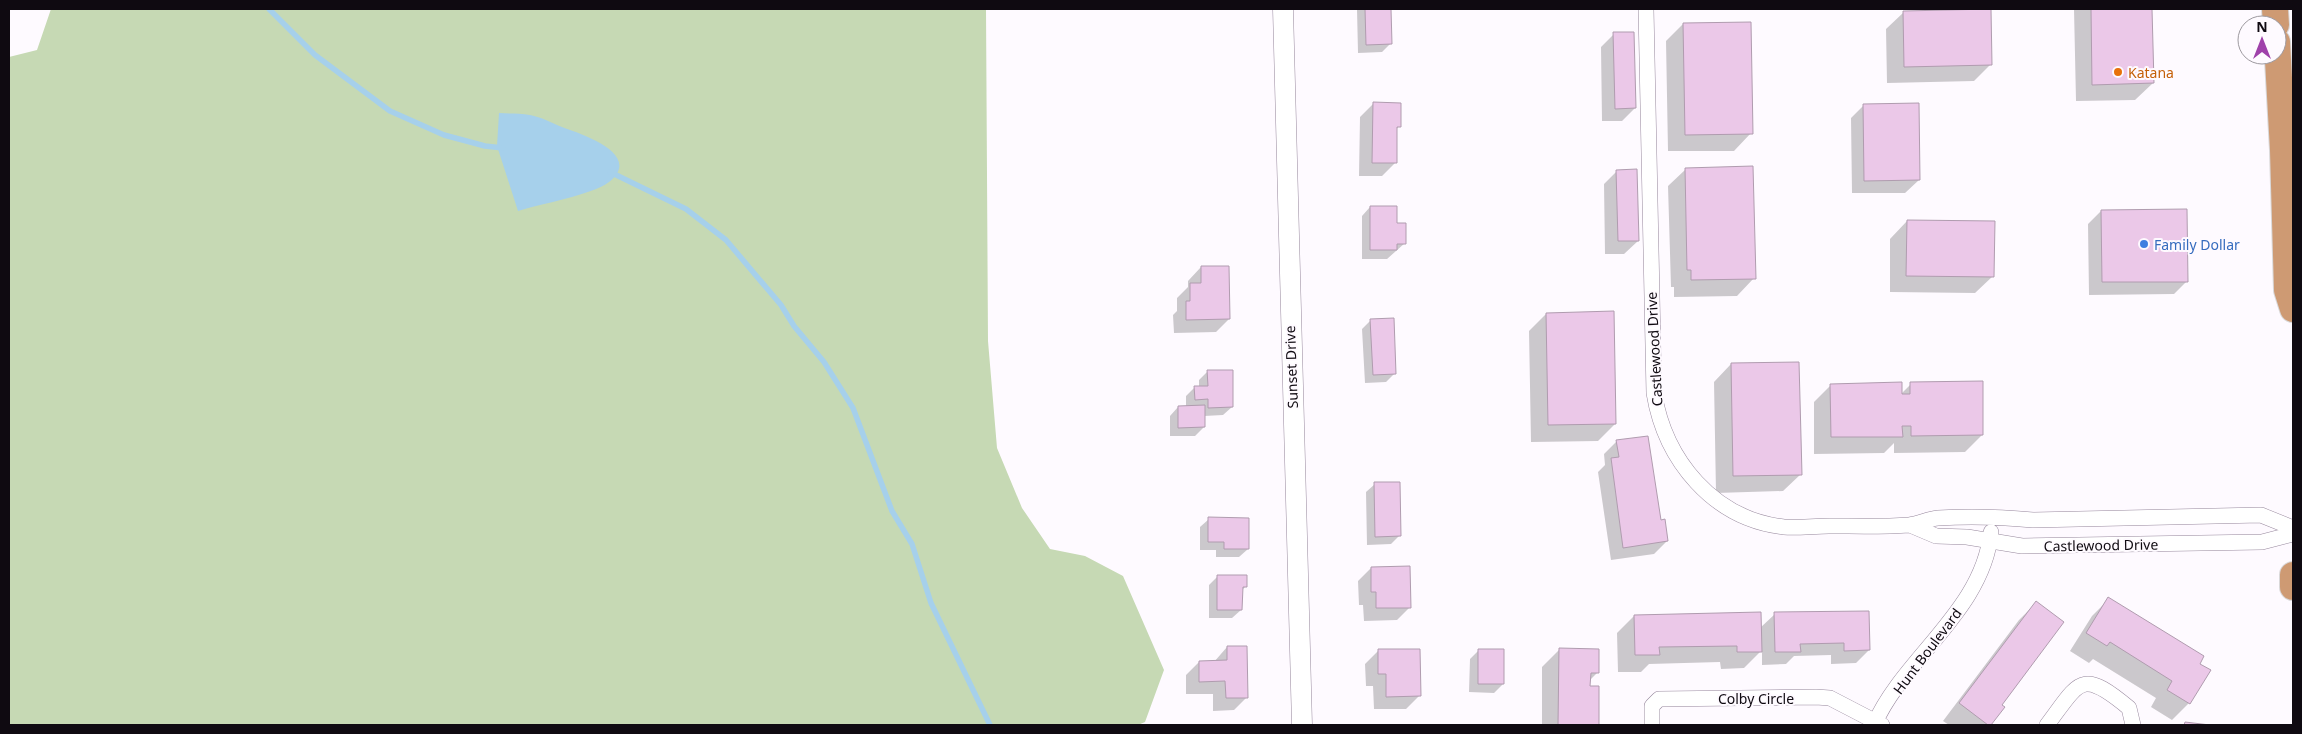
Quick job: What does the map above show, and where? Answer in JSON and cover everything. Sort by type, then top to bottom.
[{"type":"highway","points":[[2278,65],[2287,290],[2293,309]]},
{"type":"highway","points":[[2293,575],[2293,587]]},
{"type":"street","name":"Sunset Drive","points":[[1283,9],[1302,725]]},
{"type":"street","name":"Castlewood Drive","points":[[1646,9],[1654,393],[1657,412],[1665,436],[1692,478],[1708,495],[1754,520],[1784,527],[1910,525],[1936,518],[2033,520],[2261,515],[2293,528]]},
{"type":"street","name":"Hunt Boulevard","points":[[1877,724],[1897,688],[1953,620],[1967,596],[1990,540],[1992,518]]},
{"type":"street","name":"Castlewood Drive","points":[[1910,525],[1936,536],[1990,540],[2022,546],[2262,542],[2293,534]]},
{"type":"street","points":[[2047,725],[2075,688],[2084,684],[2098,685],[2129,708],[2133,725]]},
{"type":"street","name":"Colby Circle","points":[[1652,725],[1652,706],[1659,699],[1830,698],[1877,724]]},
{"type":"green space","points":[[51,9],[986,9],[988,341],[997,448],[1022,508],[1050,549],[1085,556],[1123,576],[1164,670],[1145,722],[1138,725],[9,725],[9,57],[37,50]]},
{"type":"water","points":[[499,113],[534,116],[594,140],[615,154],[619,163],[618,172],[609,182],[591,191],[518,211],[497,146]]},
{"type":"building","points":[[1365,9],[1391,9],[1392,44],[1366,45]]},
{"type":"building","points":[[1991,9],[1992,65],[1904,67],[1903,11]]},
{"type":"building","points":[[2091,9],[2152,9],[2154,83],[2092,85]]},
{"type":"building","points":[[1751,22],[1753,134],[1685,135],[1683,23]]},
{"type":"building","points":[[1613,32],[1634,32],[1636,108],[1615,109]]},
{"type":"building","points":[[1373,102],[1401,103],[1401,127],[1397,127],[1397,163],[1372,163]]},
{"type":"building","points":[[1919,103],[1920,180],[1864,181],[1863,104]]},
{"type":"building","points":[[1753,166],[1756,279],[1691,280],[1691,270],[1687,270],[1685,168]]},
{"type":"building","points":[[1637,169],[1639,241],[1618,241],[1616,170]]},
{"type":"building","points":[[1370,206],[1397,206],[1397,223],[1406,223],[1406,244],[1397,244],[1397,250],[1370,250]]},
{"type":"building","points":[[2187,209],[2188,282],[2102,282],[2101,210]]},
{"type":"building","points":[[1907,220],[1995,221],[1994,277],[1906,276]]},
{"type":"building","points":[[1201,266],[1229,266],[1230,319],[1186,320],[1186,301],[1190,301],[1190,283],[1201,283]]},
{"type":"building","points":[[1614,311],[1616,424],[1548,425],[1546,313]]},
{"type":"building","points":[[1394,318],[1396,374],[1373,375],[1370,319]]},
{"type":"building","points":[[1799,362],[1802,475],[1733,476],[1731,363]]},
{"type":"building","points":[[1207,370],[1233,370],[1233,407],[1208,408],[1208,399],[1195,400],[1194,386],[1208,386]]},
{"type":"building","points":[[1983,381],[1983,435],[1911,436],[1911,426],[1902,426],[1903,437],[1831,437],[1830,384],[1902,382],[1902,394],[1910,394],[1910,382]]},
{"type":"building","points":[[1205,405],[1205,427],[1178,428],[1178,406]]},
{"type":"building","points":[[1648,436],[1661,520],[1665,519],[1668,541],[1623,548],[1611,458],[1619,457],[1616,440]]},
{"type":"building","points":[[1374,482],[1400,482],[1401,536],[1375,537]]},
{"type":"building","points":[[1208,517],[1249,518],[1249,549],[1224,549],[1224,542],[1208,542]]},
{"type":"building","points":[[1410,566],[1411,608],[1376,608],[1376,592],[1371,592],[1371,567]]},
{"type":"building","points":[[1217,575],[1247,575],[1247,587],[1243,587],[1242,610],[1217,610]]},
{"type":"building","points":[[2108,597],[2204,656],[2200,664],[2211,670],[2190,704],[2167,690],[2172,681],[2110,642],[2107,646],[2086,633]]},
{"type":"building","points":[[2036,601],[2064,622],[2002,705],[2005,707],[1991,725],[1988,725],[1959,703]]},
{"type":"building","points":[[1869,611],[1870,650],[1844,651],[1844,643],[1800,644],[1801,652],[1775,652],[1774,612]]},
{"type":"building","points":[[1761,612],[1762,652],[1737,652],[1737,646],[1659,647],[1660,655],[1635,655],[1634,615]]},
{"type":"building","points":[[1227,646],[1247,646],[1248,698],[1226,698],[1225,681],[1199,682],[1199,661],[1227,660]]},
{"type":"building","points":[[1559,648],[1599,649],[1599,673],[1591,673],[1590,686],[1599,686],[1599,725],[1558,725]]},
{"type":"building","points":[[1378,649],[1420,649],[1421,696],[1386,697],[1386,674],[1378,674]]},
{"type":"building","points":[[1478,649],[1504,649],[1504,684],[1478,684]]},
{"type":"building","points":[[2185,722],[2210,725],[2184,725]]},
{"type":"waterway","points":[[269,9],[315,55],[390,111],[444,135],[485,146],[503,148]]},
{"type":"waterway","points":[[610,172],[686,209],[726,240],[781,305],[794,326],[824,362],[853,408],[892,511],[912,544],[931,603],[990,725]]},
{"type":"place","name":"Katana","points":[[2118,72]]},
{"type":"place","name":"Family Dollar","points":[[2144,244]]}]
